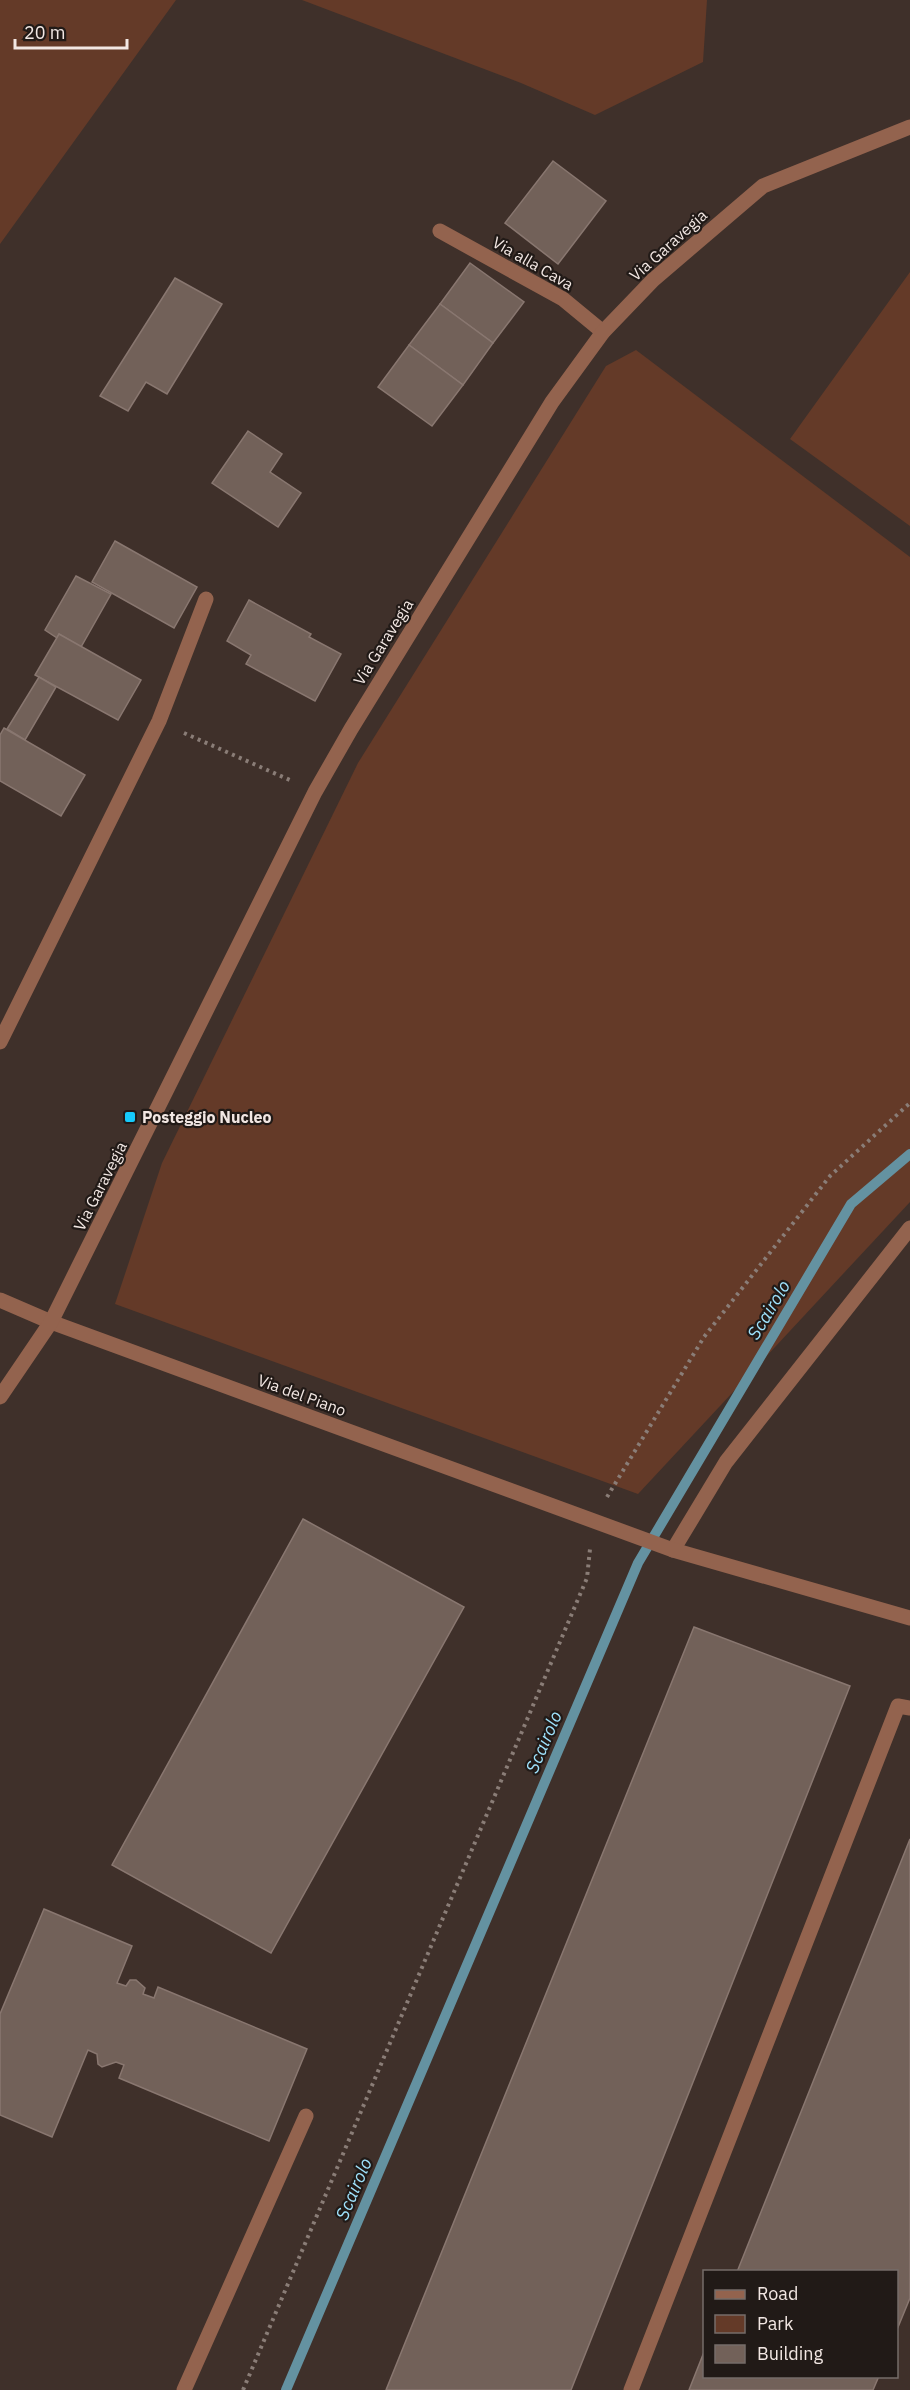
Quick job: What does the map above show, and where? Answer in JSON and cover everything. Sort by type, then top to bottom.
[{"type":"street","name":"Via Garavegia","points":[[0,1397],[51,1322],[315,792],[351,729],[552,402],[603,332],[653,280],[763,186],[910,127]]},
{"type":"street","name":"Via alla Cava","points":[[440,231],[563,299],[603,332]]},
{"type":"street","points":[[0,1042],[159,722],[206,599]]},
{"type":"street","points":[[673,1550],[726,1462],[910,1228]]},
{"type":"street","name":"Via del Piano","points":[[0,1300],[51,1322],[673,1550],[910,1618]]},
{"type":"street","points":[[631,2390],[898,1706],[910,1708]]},
{"type":"street","points":[[184,2390],[306,2116]]},
{"type":"path","points":[[159,722],[315,792]]},
{"type":"path","points":[[243,2390],[587,1578],[594,1521],[704,1336],[830,1176],[910,1103]]},
{"type":"green space","points":[[0,0],[176,0],[0,244]]},
{"type":"green space","points":[[302,0],[707,0],[703,62],[595,115],[521,83]]},
{"type":"green space","points":[[910,272],[910,526],[790,439]]},
{"type":"green space","points":[[636,350],[910,557],[910,1202],[638,1494],[115,1304],[162,1163],[358,763],[606,366]]},
{"type":"building","points":[[553,161],[606,201],[558,264],[505,223]]},
{"type":"building","points":[[470,263],[524,302],[493,343],[440,304]]},
{"type":"building","points":[[175,278],[222,304],[167,394],[146,382],[128,411],[100,396]]},
{"type":"building","points":[[440,304],[493,343],[463,385],[409,345]]},
{"type":"building","points":[[409,345],[463,385],[432,426],[378,387]]},
{"type":"building","points":[[248,431],[282,454],[270,472],[301,493],[278,527],[212,483]]},
{"type":"building","points":[[115,541],[197,587],[174,628],[92,582]]},
{"type":"building","points":[[76,576],[111,594],[81,647],[59,634],[57,638],[45,630]]},
{"type":"building","points":[[249,600],[311,634],[309,637],[341,654],[315,701],[246,664],[251,655],[227,641]]},
{"type":"building","points":[[59,634],[141,680],[118,720],[35,675]]},
{"type":"building","points":[[39,677],[56,687],[25,740],[7,729]]},
{"type":"building","points":[[4,728],[85,775],[61,816],[0,781],[0,735]]},
{"type":"building","points":[[303,1519],[464,1607],[271,1953],[112,1865]]},
{"type":"building","points":[[694,1627],[850,1686],[571,2390],[386,2390]]},
{"type":"building","points":[[910,1839],[910,2298],[898,2327],[898,2270],[738,2270]]},
{"type":"building","points":[[44,1909],[132,1946],[117,1983],[126,1986],[130,1980],[136,1980],[145,1988],[143,1994],[154,1998],[158,1987],[307,2049],[269,2141],[119,2078],[124,2065],[116,2062],[102,2067],[98,2064],[97,2054],[88,2050],[52,2137],[0,2115],[0,2014]]},
{"type":"building","points":[[703,2355],[703,2378],[878,2378],[873,2390],[689,2390]]},
{"type":"waterway","name":"Scairolo","points":[[286,2390],[638,1563],[851,1204],[910,1154]]},
{"type":"place","name":"Posteggio Nucleo","points":[[130,1117]]}]
